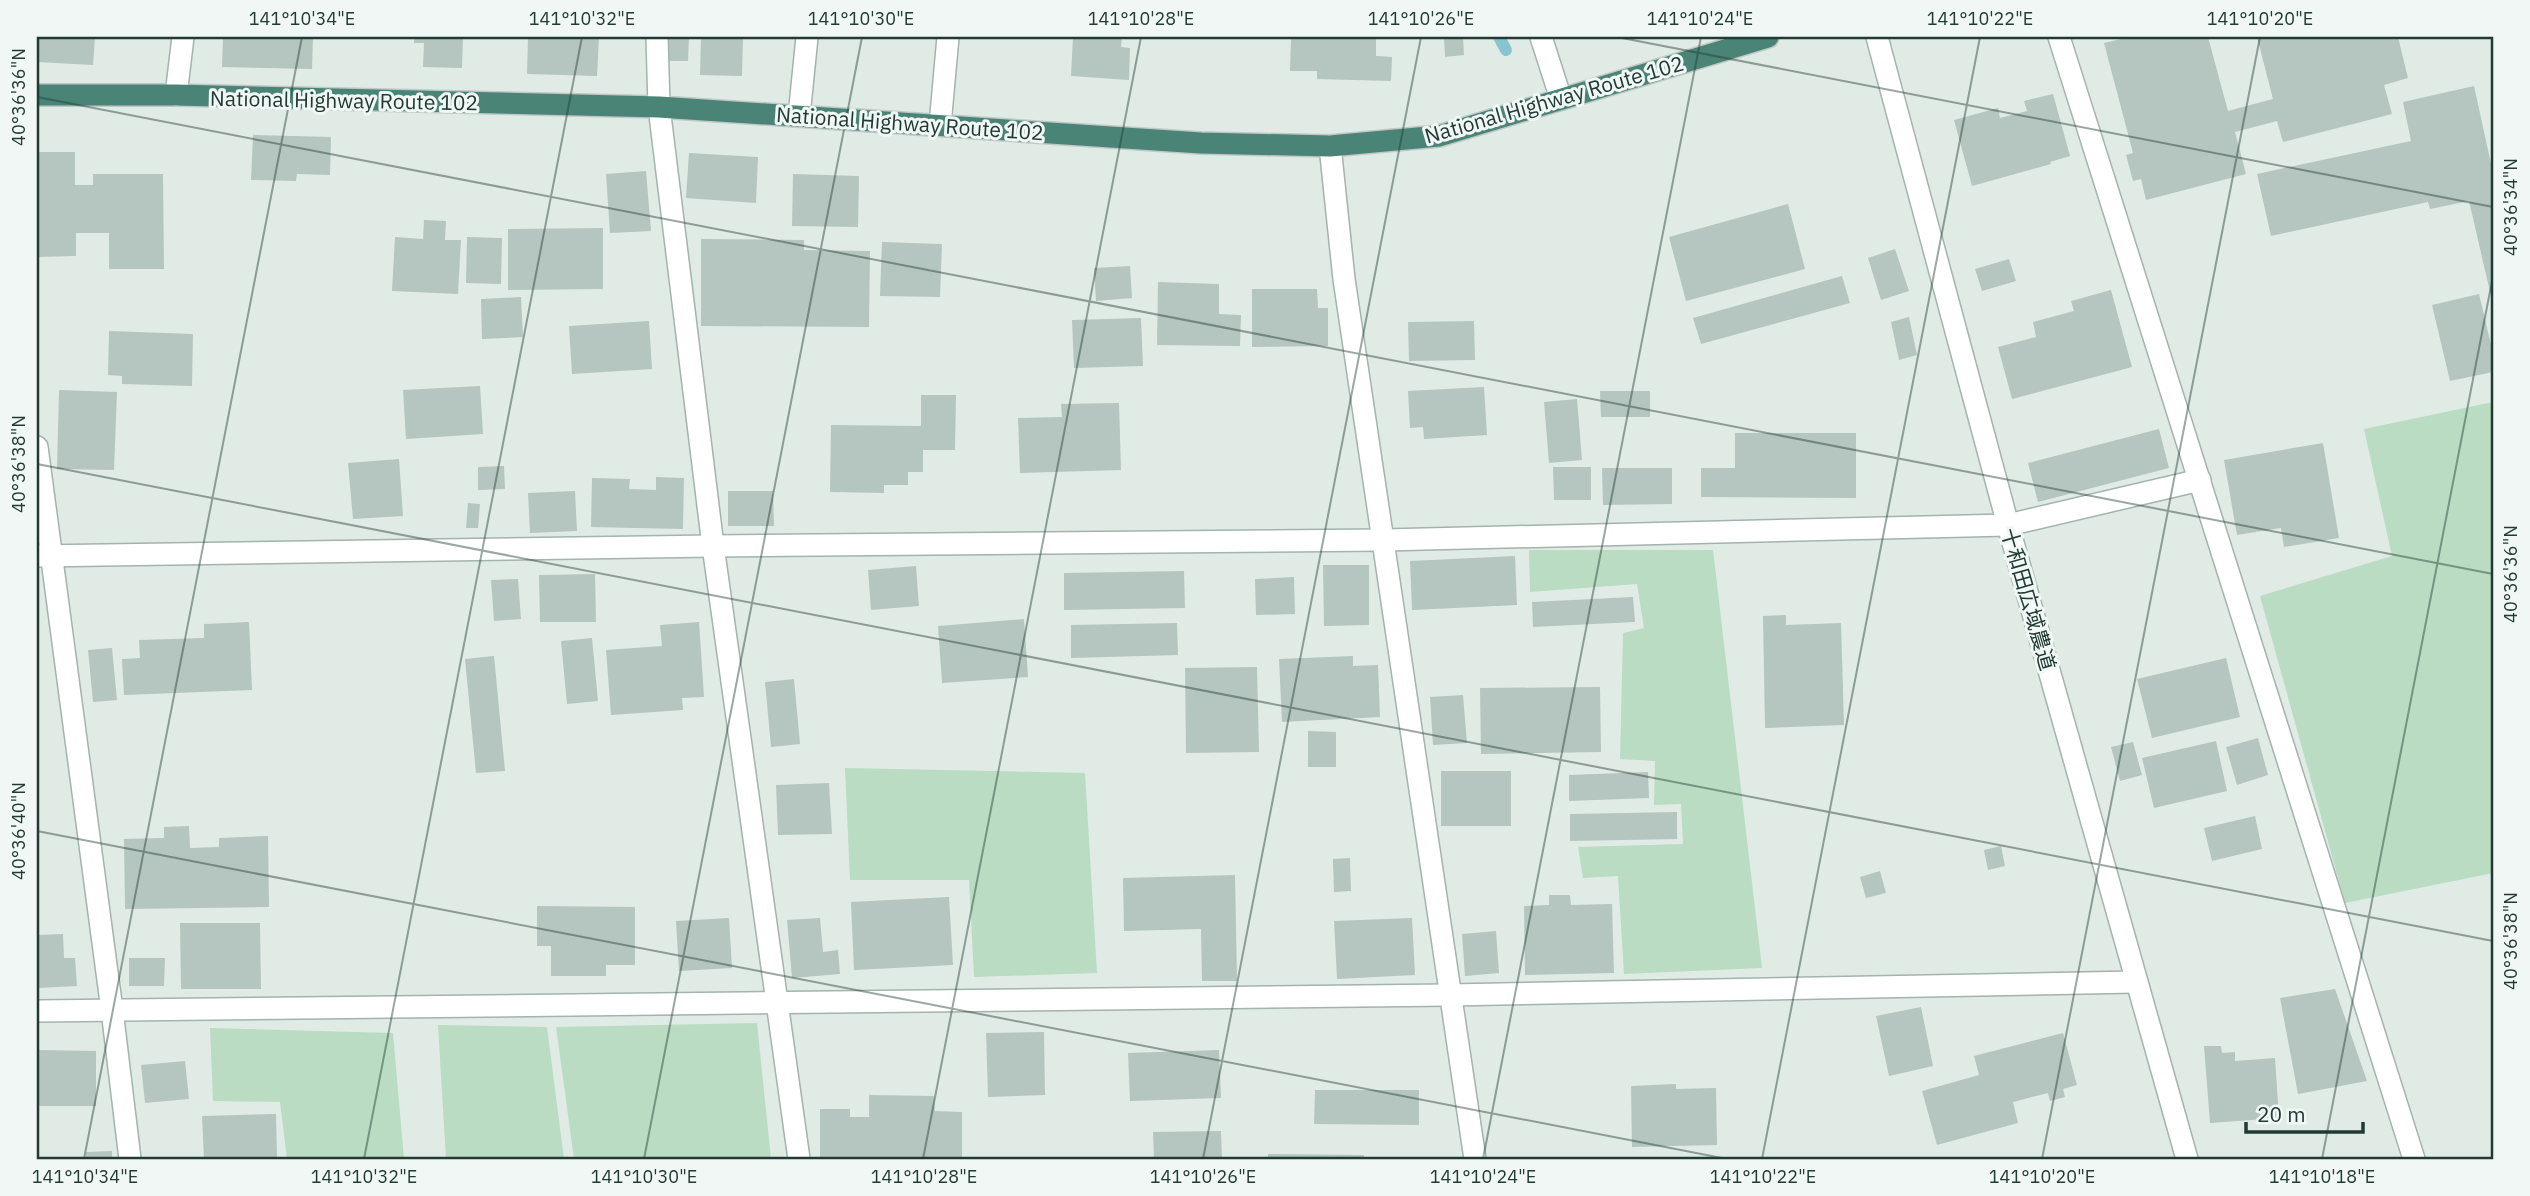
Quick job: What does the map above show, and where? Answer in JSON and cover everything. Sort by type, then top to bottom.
[{"type":"highway","name":"National Highway Route 102","points":[[37,95],[176,95],[659,107],[1201,143],[1330,146],[1438,136],[1768,37]]},
{"type":"street","points":[[176,95],[183,37]]},
{"type":"street","points":[[657,37],[659,107],[713,546],[799,1159]]},
{"type":"street","points":[[799,116],[807,37]]},
{"type":"street","points":[[940,125],[948,37]]},
{"type":"street","points":[[1541,37],[1562,99]]},
{"type":"street","name":"十和田広域農道","points":[[1877,37],[2008,526],[2187,1159]]},
{"type":"street","points":[[2059,37],[2414,1159]]},
{"type":"street","points":[[1330,146],[1344,279],[1475,1159]]},
{"type":"street","points":[[37,447],[44,555],[112,1010],[130,1159]]},
{"type":"street","points":[[44,555],[1384,540],[2008,526],[2200,480]]},
{"type":"street","points":[[37,1011],[1450,995],[2135,982]]},
{"type":"green space","points":[[2493,402],[2493,873],[2345,903],[2260,596],[2392,556],[2364,429]]},
{"type":"green space","points":[[1529,550],[1713,550],[1762,968],[1624,974],[1618,876],[1583,878],[1578,847],[1683,844],[1681,804],[1654,805],[1655,761],[1620,759],[1623,633],[1644,628],[1637,584],[1530,592]]},
{"type":"green space","points":[[845,768],[1085,773],[1097,973],[974,977],[969,880],[850,880]]},
{"type":"green space","points":[[757,1023],[771,1159],[574,1159],[556,1027]]},
{"type":"green space","points":[[438,1025],[547,1027],[564,1159],[446,1159]]},
{"type":"green space","points":[[210,1028],[393,1033],[404,1159],[287,1159],[280,1102],[213,1101]]},
{"type":"building","points":[[37,37],[95,37],[93,65],[37,62]]},
{"type":"building","points":[[223,37],[313,37],[312,69],[222,67]]},
{"type":"building","points":[[414,37],[463,37],[462,68],[423,67],[424,43],[414,43]]},
{"type":"building","points":[[528,37],[599,37],[597,76],[527,74]]},
{"type":"building","points":[[669,37],[689,37],[688,61],[668,61]]},
{"type":"building","points":[[701,37],[743,37],[742,76],[700,75]]},
{"type":"building","points":[[1073,37],[1122,37],[1121,47],[1130,48],[1129,80],[1071,76]]},
{"type":"building","points":[[1291,37],[1376,39],[1376,56],[1392,57],[1391,81],[1317,79],[1317,71],[1290,71]]},
{"type":"building","points":[[1444,37],[1463,37],[1464,55],[1445,57]]},
{"type":"building","points":[[2130,37],[2208,37],[2228,111],[2273,99],[2257,37],[2398,37],[2408,78],[2384,85],[2392,114],[2283,142],[2277,121],[2235,132],[2246,174],[2146,200],[2141,179],[2133,181],[2126,155],[2133,153],[2104,43]]},
{"type":"building","points":[[2474,86],[2493,173],[2493,305],[2469,201],[2430,209],[2428,202],[2271,236],[2257,174],[2411,141],[2403,102]]},
{"type":"building","points":[[2053,94],[2070,156],[1972,186],[1954,120],[1998,108],[2000,118],[2027,111],[2024,101]]},
{"type":"building","points":[[253,135],[331,137],[330,175],[297,174],[296,181],[251,180]]},
{"type":"building","points":[[37,152],[75,152],[75,185],[93,185],[93,174],[163,174],[164,269],[109,269],[109,233],[76,233],[76,256],[37,257]]},
{"type":"building","points":[[689,153],[758,157],[756,203],[686,198]]},
{"type":"building","points":[[646,171],[651,231],[610,233],[606,174]]},
{"type":"building","points":[[793,174],[859,176],[858,227],[792,226]]},
{"type":"building","points":[[1788,204],[1805,269],[1686,301],[1669,237]]},
{"type":"building","points":[[424,220],[446,221],[445,240],[461,240],[458,294],[392,291],[395,237],[423,239]]},
{"type":"building","points":[[603,228],[603,289],[508,290],[508,229]]},
{"type":"building","points":[[467,237],[502,238],[501,284],[466,283]]},
{"type":"building","points":[[701,239],[804,240],[804,250],[870,251],[869,327],[701,326]]},
{"type":"building","points":[[882,242],[942,244],[940,297],[880,296]]},
{"type":"building","points":[[1895,249],[1909,291],[1881,300],[1868,258]]},
{"type":"building","points":[[2009,259],[2016,281],[1982,291],[1975,269]]},
{"type":"building","points":[[1130,266],[1132,298],[1096,301],[1094,268]]},
{"type":"building","points":[[1842,276],[1850,303],[1701,344],[1693,318]]},
{"type":"building","points":[[1158,282],[1219,284],[1219,314],[1241,315],[1240,346],[1157,345]]},
{"type":"building","points":[[1252,289],[1317,289],[1318,308],[1328,308],[1328,346],[1252,347]]},
{"type":"building","points":[[2111,290],[2132,367],[2012,399],[1998,347],[2036,337],[2033,322],[2074,311],[2071,301]]},
{"type":"building","points":[[2479,294],[2493,353],[2493,372],[2450,381],[2432,305]]},
{"type":"building","points":[[521,297],[523,337],[482,339],[481,299]]},
{"type":"building","points":[[1909,317],[1917,355],[1899,360],[1891,322]]},
{"type":"building","points":[[1141,318],[1143,366],[1074,368],[1072,320]]},
{"type":"building","points":[[649,321],[652,369],[572,374],[569,326]]},
{"type":"building","points":[[1474,321],[1475,360],[1409,361],[1408,322]]},
{"type":"building","points":[[109,331],[193,334],[192,386],[122,384],[122,376],[108,375]]},
{"type":"building","points":[[480,386],[483,434],[406,439],[403,390]]},
{"type":"building","points":[[1484,387],[1487,435],[1424,439],[1423,427],[1410,428],[1408,391]]},
{"type":"building","points":[[59,390],[117,392],[114,470],[57,469]]},
{"type":"building","points":[[1600,391],[1650,391],[1650,417],[1601,417]]},
{"type":"building","points":[[921,395],[956,395],[955,450],[923,450],[923,472],[908,472],[908,485],[884,485],[884,493],[830,492],[831,425],[921,426]]},
{"type":"building","points":[[1577,399],[1582,460],[1549,463],[1544,402]]},
{"type":"building","points":[[1119,403],[1121,470],[1020,473],[1018,418],[1062,417],[1061,404]]},
{"type":"building","points":[[2159,429],[2169,468],[2038,502],[2028,463]]},
{"type":"building","points":[[1735,433],[1856,433],[1856,498],[1701,497],[1701,468],[1735,468]]},
{"type":"building","points":[[2323,443],[2339,538],[2284,547],[2281,528],[2237,535],[2224,460]]},
{"type":"building","points":[[399,459],[403,516],[353,519],[348,463]]},
{"type":"building","points":[[504,466],[505,489],[478,490],[478,467]]},
{"type":"building","points":[[1553,467],[1591,467],[1591,500],[1554,500]]},
{"type":"building","points":[[1602,468],[1672,468],[1672,504],[1603,505]]},
{"type":"building","points":[[656,477],[684,478],[683,529],[591,527],[592,478],[630,479],[629,489],[656,490]]},
{"type":"building","points":[[575,491],[577,531],[530,533],[528,493]]},
{"type":"building","points":[[728,491],[773,491],[774,526],[728,526]]},
{"type":"building","points":[[468,503],[480,504],[478,528],[466,528]]},
{"type":"building","points":[[1515,556],[1517,605],[1412,610],[1410,561]]},
{"type":"building","points":[[1323,565],[1369,565],[1369,625],[1324,626]]},
{"type":"building","points":[[916,566],[919,606],[871,610],[868,570]]},
{"type":"building","points":[[1184,571],[1185,608],[1064,610],[1064,573]]},
{"type":"building","points":[[595,574],[596,622],[540,622],[539,575]]},
{"type":"building","points":[[1294,577],[1295,614],[1256,615],[1255,579]]},
{"type":"building","points":[[518,579],[521,619],[494,621],[491,580]]},
{"type":"building","points":[[1633,597],[1635,622],[1533,627],[1532,602]]},
{"type":"building","points":[[1786,615],[1786,625],[1841,623],[1844,725],[1765,728],[1763,616]]},
{"type":"building","points":[[1024,619],[1028,677],[942,683],[938,626]]},
{"type":"building","points":[[249,622],[252,690],[124,695],[122,659],[140,658],[139,640],[204,638],[204,624]]},
{"type":"building","points":[[699,622],[704,697],[682,698],[683,710],[611,715],[606,650],[662,646],[660,625]]},
{"type":"building","points":[[1177,623],[1178,655],[1071,658],[1071,625]]},
{"type":"building","points":[[592,638],[598,701],[567,704],[561,641]]},
{"type":"building","points":[[112,648],[117,700],[93,702],[88,650]]},
{"type":"building","points":[[494,656],[505,771],[476,773],[465,659]]},
{"type":"building","points":[[1353,656],[1353,666],[1378,665],[1380,717],[1282,722],[1279,659]]},
{"type":"building","points":[[2226,658],[2240,717],[2152,738],[2137,679]]},
{"type":"building","points":[[1257,667],[1259,752],[1186,753],[1185,668]]},
{"type":"building","points":[[794,679],[800,744],[771,747],[765,682]]},
{"type":"building","points":[[1600,687],[1601,752],[1481,754],[1480,688]]},
{"type":"building","points":[[1463,695],[1467,743],[1433,745],[1430,697]]},
{"type":"building","points":[[1308,731],[1336,732],[1336,767],[1308,767]]},
{"type":"building","points":[[2258,738],[2268,775],[2237,785],[2226,747]]},
{"type":"building","points":[[2216,741],[2227,791],[2154,808],[2142,758]]},
{"type":"building","points":[[2133,742],[2142,775],[2120,781],[2111,747]]},
{"type":"building","points":[[1441,771],[1511,771],[1511,826],[1441,826]]},
{"type":"building","points":[[1648,772],[1649,798],[1569,801],[1569,775]]},
{"type":"building","points":[[829,783],[832,834],[778,835],[776,785]]},
{"type":"building","points":[[1677,812],[1677,839],[1570,841],[1570,814]]},
{"type":"building","points":[[2255,816],[2262,849],[2212,861],[2204,828]]},
{"type":"building","points":[[189,826],[190,848],[219,847],[219,838],[268,836],[269,907],[125,909],[124,839],[164,838],[164,827]]},
{"type":"building","points":[[2001,846],[2005,866],[1988,870],[1984,850]]},
{"type":"building","points":[[1350,858],[1351,891],[1334,892],[1333,859]]},
{"type":"building","points":[[1880,871],[1886,893],[1866,898],[1860,877]]},
{"type":"building","points":[[1235,875],[1237,981],[1202,981],[1201,929],[1124,931],[1123,878]]},
{"type":"building","points":[[1549,895],[1570,895],[1571,905],[1612,904],[1614,973],[1525,975],[1524,906],[1549,905]]},
{"type":"building","points":[[949,897],[953,965],[854,970],[851,902]]},
{"type":"building","points":[[537,906],[635,907],[635,965],[606,965],[606,976],[551,976],[551,946],[537,946]]},
{"type":"building","points":[[729,918],[732,968],[679,971],[676,921]]},
{"type":"building","points":[[820,918],[823,952],[838,950],[840,974],[792,978],[787,920]]},
{"type":"building","points":[[1412,918],[1415,975],[1337,979],[1334,921]]},
{"type":"building","points":[[180,923],[260,923],[261,989],[181,989]]},
{"type":"building","points":[[1496,931],[1499,973],[1465,976],[1462,934]]},
{"type":"building","points":[[63,934],[64,958],[75,958],[77,986],[37,988],[37,935]]},
{"type":"building","points":[[129,958],[165,958],[164,986],[129,986]]},
{"type":"building","points":[[2335,989],[2367,1081],[2298,1094],[2280,998]]},
{"type":"building","points":[[1921,1007],[1933,1066],[1889,1076],[1876,1016]]},
{"type":"building","points":[[1044,1032],[1045,1095],[988,1097],[986,1033]]},
{"type":"building","points":[[2063,1033],[2077,1085],[2063,1089],[2065,1097],[2050,1101],[2048,1093],[2013,1102],[2018,1123],[1937,1145],[1922,1091],[1979,1075],[1974,1056]]},
{"type":"building","points":[[2204,1046],[2221,1046],[2222,1053],[2235,1052],[2235,1061],[2275,1058],[2279,1118],[2210,1123]]},
{"type":"building","points":[[39,1050],[96,1051],[96,1106],[39,1106]]},
{"type":"building","points":[[1219,1050],[1221,1098],[1130,1101],[1128,1053]]},
{"type":"building","points":[[185,1061],[189,1099],[145,1103],[141,1065]]},
{"type":"building","points":[[1676,1084],[1676,1089],[1716,1088],[1717,1145],[1632,1147],[1631,1086]]},
{"type":"building","points":[[1315,1090],[1419,1090],[1419,1125],[1314,1124]]},
{"type":"building","points":[[869,1095],[934,1096],[935,1111],[962,1112],[962,1159],[820,1159],[820,1109],[850,1109],[850,1117],[869,1117]]},
{"type":"building","points":[[276,1114],[277,1159],[204,1159],[202,1116]]},
{"type":"building","points":[[1221,1131],[1222,1159],[1154,1159],[1153,1132]]},
{"type":"building","points":[[112,1151],[112,1159],[86,1159],[86,1152]]},
{"type":"building","points":[[1268,1154],[1364,1155],[1364,1159],[1268,1159]]},
{"type":"waterway","points":[[1499,37],[1506,50]]}]
